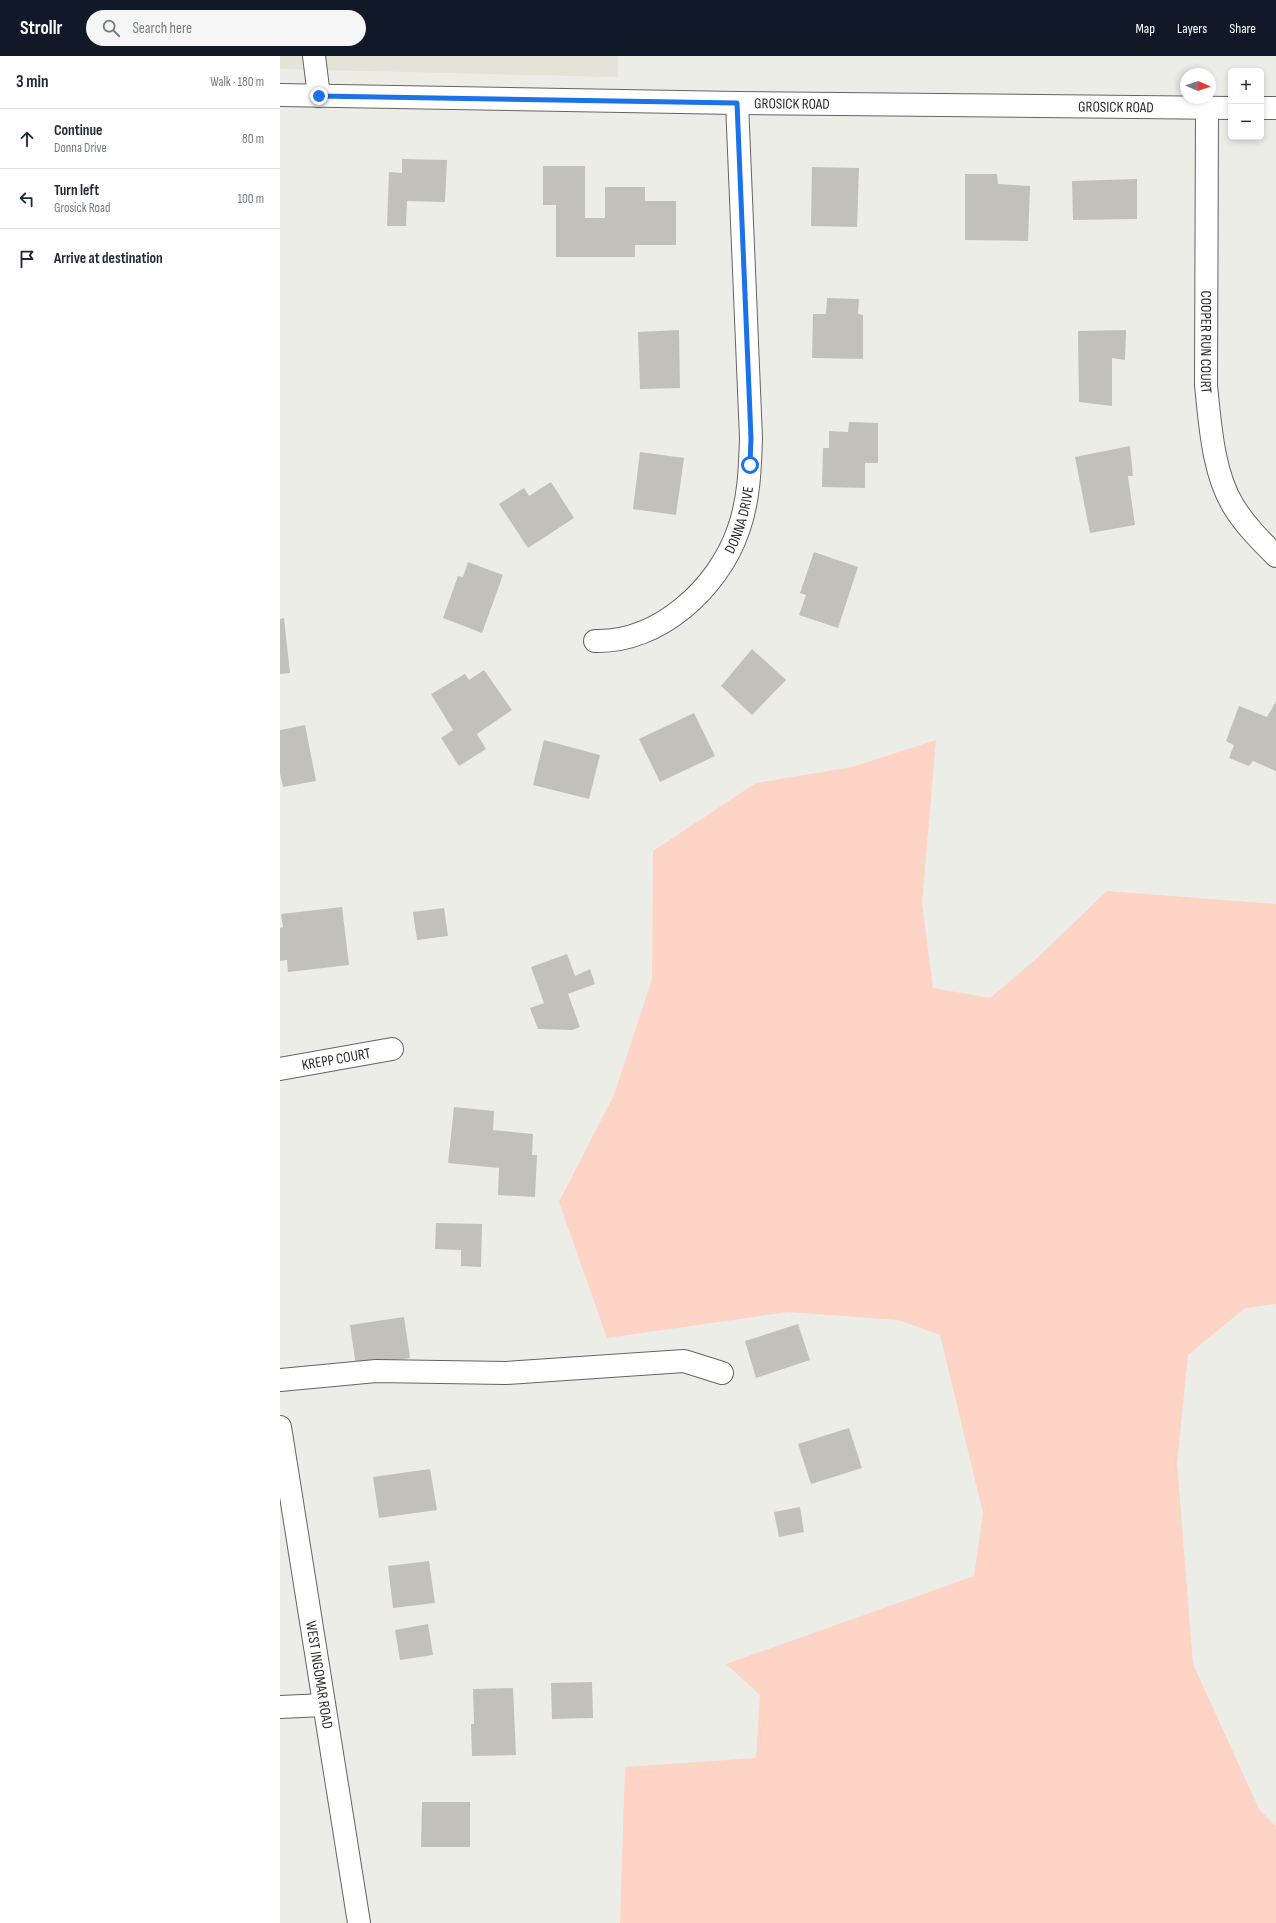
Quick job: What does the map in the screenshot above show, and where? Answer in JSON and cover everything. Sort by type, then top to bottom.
[{"type":"street","points":[[314,56],[319,96]]},
{"type":"street","name":"GROSICK ROAD","points":[[280,95],[737,103],[1228,108]]},
{"type":"street","name":"DONNA DRIVE","points":[[595,641],[611,641],[643,632],[666,621],[684,608],[721,568],[738,531],[748,489],[751,438],[737,103]]},
{"type":"street","name":"COOPER RUN COURT","points":[[1208,108],[1206,385],[1209,416],[1217,462],[1226,492],[1233,507],[1247,525],[1276,556]]},
{"type":"street","points":[[1264,108],[1276,108]]},
{"type":"street","name":"KREPP COURT","points":[[280,1069],[392,1048]]},
{"type":"street","points":[[280,1380],[376,1371],[506,1373],[684,1361],[722,1373]]},
{"type":"street","name":"WEST INGOMAR ROAD","points":[[280,1427],[359,1923]]},
{"type":"street","points":[[280,1707],[324,1705]]},
{"type":"shaded area","points":[[280,56],[618,56],[618,77],[280,69]]},
{"type":"shaded area","points":[[936,740],[922,903],[933,988],[990,998],[1036,959],[1107,891],[1276,904],[1276,1304],[1245,1308],[1188,1355],[1177,1463],[1193,1664],[1259,1809],[1276,1826],[1276,1923],[620,1923],[625,1767],[756,1758],[760,1695],[726,1664],[974,1576],[983,1513],[940,1335],[898,1320],[788,1312],[607,1338],[559,1202],[614,1095],[652,979],[653,851],[756,783],[852,767]]},
{"type":"building","points":[[402,159],[447,160],[445,202],[407,201],[406,226],[387,226],[389,172],[402,173]]},
{"type":"building","points":[[543,166],[585,166],[585,218],[605,218],[605,187],[645,187],[645,201],[676,201],[676,245],[635,245],[635,257],[556,257],[556,205],[543,205]]},
{"type":"building","points":[[812,167],[859,168],[857,227],[811,226]]},
{"type":"building","points":[[965,174],[997,174],[998,184],[1030,186],[1028,241],[965,240]]},
{"type":"building","points":[[1137,179],[1137,219],[1073,220],[1072,181]]},
{"type":"building","points":[[827,298],[859,299],[858,314],[863,315],[863,359],[812,358],[813,314],[826,314]]},
{"type":"building","points":[[679,330],[680,388],[640,389],[638,332]]},
{"type":"building","points":[[1126,330],[1125,360],[1112,358],[1112,406],[1079,402],[1078,331]]},
{"type":"building","points":[[849,422],[878,423],[878,463],[865,463],[865,488],[822,487],[823,448],[829,448],[829,431],[848,432]]},
{"type":"building","points":[[1130,446],[1133,476],[1128,476],[1135,525],[1090,533],[1075,457]]},
{"type":"building","points":[[640,452],[684,458],[676,515],[633,509]]},
{"type":"building","points":[[551,482],[574,518],[528,548],[499,504],[524,488],[529,496]]},
{"type":"building","points":[[814,552],[858,567],[838,628],[799,615],[806,595],[800,593]]},
{"type":"building","points":[[468,562],[503,575],[482,633],[443,618],[458,576],[463,577]]},
{"type":"building","points":[[284,618],[290,673],[280,674],[280,619]]},
{"type":"building","points":[[752,649],[786,680],[752,715],[721,686]]},
{"type":"building","points":[[484,670],[512,710],[477,734],[475,731],[486,749],[459,766],[441,738],[453,730],[431,694],[465,674],[469,680]]},
{"type":"building","points":[[1276,701],[1276,771],[1253,761],[1249,766],[1229,758],[1234,745],[1226,741],[1239,706],[1267,717]]},
{"type":"building","points":[[694,713],[715,756],[660,782],[639,739]]},
{"type":"building","points":[[305,725],[316,781],[283,787],[280,774],[280,730]]},
{"type":"building","points":[[544,740],[600,755],[589,799],[533,785]]},
{"type":"building","points":[[342,907],[349,965],[288,972],[287,960],[280,961],[280,928],[283,927],[281,914]]},
{"type":"building","points":[[444,908],[448,936],[417,940],[413,912]]},
{"type":"building","points":[[567,954],[575,976],[590,969],[595,984],[568,994],[580,1027],[572,1030],[538,1029],[530,1008],[544,1003],[531,967]]},
{"type":"building","points":[[454,1107],[494,1111],[493,1130],[533,1134],[532,1155],[537,1155],[535,1197],[498,1195],[499,1168],[448,1163]]},
{"type":"building","points":[[436,1223],[482,1224],[481,1267],[461,1266],[461,1250],[435,1249]]},
{"type":"building","points":[[404,1317],[410,1358],[356,1366],[350,1325]]},
{"type":"building","points":[[798,1324],[810,1360],[756,1378],[745,1341]]},
{"type":"building","points":[[849,1428],[862,1468],[811,1484],[798,1444]]},
{"type":"building","points":[[430,1469],[437,1510],[379,1518],[373,1477]]},
{"type":"building","points":[[800,1507],[804,1532],[779,1537],[774,1512]]},
{"type":"building","points":[[429,1561],[435,1603],[393,1608],[388,1566]]},
{"type":"building","points":[[428,1624],[433,1655],[400,1660],[395,1630]]},
{"type":"building","points":[[592,1682],[593,1718],[552,1719],[551,1683]]},
{"type":"building","points":[[513,1688],[516,1755],[472,1756],[471,1724],[474,1724],[473,1689]]},
{"type":"building","points":[[422,1802],[470,1802],[470,1847],[421,1847]]},
{"type":"route","points":[[319,96],[737,103],[751,438],[750,465]]}]
